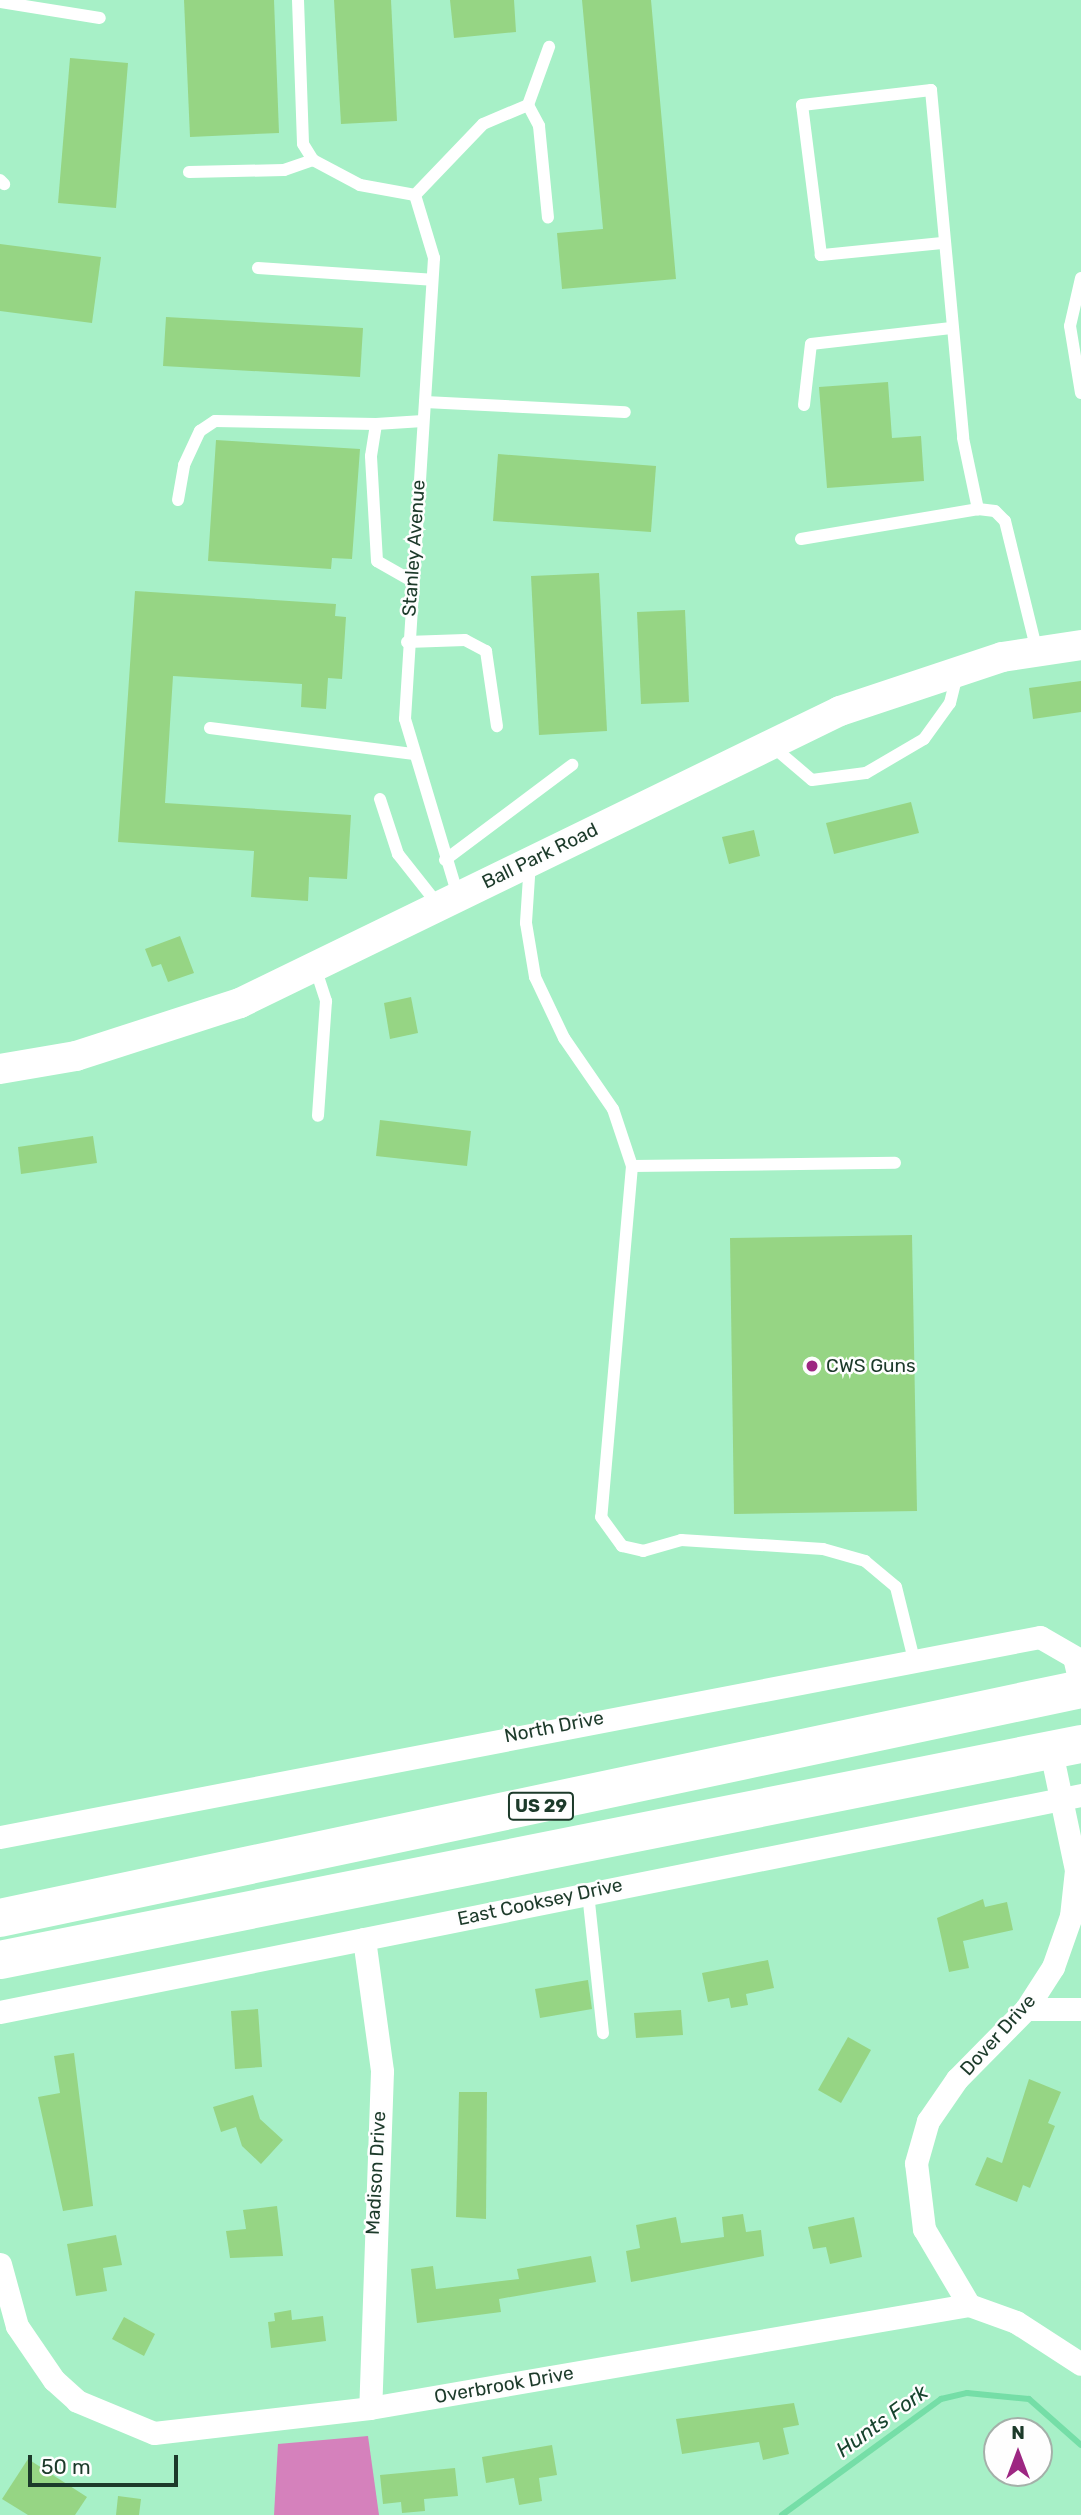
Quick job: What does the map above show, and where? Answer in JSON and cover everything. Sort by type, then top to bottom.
[{"type":"highway","name":"US 29","points":[[0,1918],[1081,1688]]},
{"type":"highway","name":"US 29","points":[[0,1960],[1066,1748]]},
{"type":"street","name":"Ball Park Road","points":[[0,1069],[76,1056],[161,1030],[314,967],[769,744],[958,669],[1037,651],[1081,646]]},
{"type":"street","name":"North Drive","points":[[0,1837],[1040,1637],[1074,1657],[1081,1688]]},
{"type":"street","name":"Dover Drive","points":[[969,2305],[924,2229],[916,2163],[928,2121],[957,2079],[1026,2009],[1053,1967],[1071,1916],[1076,1870],[1066,1748]]},
{"type":"street","name":"East Cooksey Drive","points":[[0,2012],[1072,1797]]},
{"type":"street","name":"Madison Drive","points":[[364,1938],[382,2071],[370,2408]]},
{"type":"street","points":[[1026,2009],[1081,2009]]},
{"type":"street","name":"Overbrook Drive","points":[[0,2264],[16,2326],[32,2354],[78,2401],[119,2422],[154,2433],[194,2433],[370,2408],[969,2305],[1016,2322],[1081,2364]]},
{"type":"lane","points":[[298,0],[303,144],[313,160],[360,186],[415,195],[483,124],[528,104],[549,47]]},
{"type":"lane","points":[[0,2],[100,18]]},
{"type":"lane","points":[[942,243],[821,255],[802,105],[931,90],[951,328],[978,509]]},
{"type":"lane","points":[[528,104],[539,126],[548,218]]},
{"type":"lane","points":[[189,172],[284,170],[313,160]]},
{"type":"lane","name":"Stanley Avenue","points":[[415,195],[434,258],[407,642],[405,719],[412,754],[445,860],[449,902]]},
{"type":"lane","points":[[258,268],[432,280]]},
{"type":"lane","points":[[1081,278],[1070,326],[1081,393]]},
{"type":"lane","points":[[804,405],[811,344],[951,328]]},
{"type":"lane","points":[[425,402],[625,412]]},
{"type":"lane","points":[[178,500],[189,453],[200,430],[215,421],[376,424],[424,421]]},
{"type":"lane","points":[[376,424],[372,543],[377,561],[391,575],[412,581]]},
{"type":"lane","points":[[801,539],[978,509],[995,511],[1005,521],[1037,651]]},
{"type":"lane","points":[[407,642],[465,640],[486,651],[497,726]]},
{"type":"lane","points":[[769,744],[812,780],[866,773],[924,739],[950,703],[958,669]]},
{"type":"lane","points":[[210,728],[412,754]]},
{"type":"lane","points":[[445,860],[572,765]]},
{"type":"lane","points":[[380,799],[398,854],[449,902]]},
{"type":"lane","points":[[530,862],[526,923],[534,977],[564,1038],[613,1109],[632,1166],[601,1517],[611,1536],[643,1551],[681,1540],[822,1549],[865,1561],[896,1587],[914,1660]]},
{"type":"lane","points":[[314,967],[326,1001],[318,1116]]},
{"type":"lane","points":[[632,1166],[895,1163]]},
{"type":"lane","points":[[588,1893],[603,2033]]},
{"type":"shaded area","points":[[368,2436],[379,2515],[274,2515],[278,2444]]},
{"type":"building","points":[[184,0],[274,0],[279,133],[190,137]]},
{"type":"building","points":[[334,0],[391,0],[397,121],[341,124]]},
{"type":"building","points":[[450,0],[514,0],[516,32],[454,38]]},
{"type":"building","points":[[582,0],[651,0],[676,279],[562,289],[557,233],[603,229]]},
{"type":"building","points":[[70,58],[128,63],[116,208],[58,203]]},
{"type":"building","points":[[0,244],[101,257],[92,323],[0,311]]},
{"type":"building","points":[[166,317],[363,328],[360,377],[163,366]]},
{"type":"building","points":[[888,382],[892,438],[921,436],[924,481],[827,488],[819,387]]},
{"type":"building","points":[[216,440],[360,449],[352,559],[332,558],[331,569],[208,561]]},
{"type":"building","points":[[498,454],[656,466],[651,532],[493,521]]},
{"type":"building","points":[[599,573],[607,731],[539,735],[531,576]]},
{"type":"building","points":[[135,591],[336,604],[335,616],[346,617],[342,679],[328,678],[326,709],[301,707],[302,684],[173,676],[165,803],[351,815],[347,879],[309,877],[308,901],[251,897],[254,851],[118,842]]},
{"type":"building","points":[[685,610],[689,702],[641,704],[637,612]]},
{"type":"building","points":[[1081,681],[1081,712],[1033,719],[1029,688]]},
{"type":"building","points":[[911,802],[919,833],[834,854],[826,823]]},
{"type":"building","points":[[754,830],[760,856],[729,864],[722,837]]},
{"type":"building","points":[[180,936],[194,973],[168,982],[161,964],[152,967],[145,949]]},
{"type":"building","points":[[411,997],[418,1033],[390,1039],[384,1003]]},
{"type":"building","points":[[380,1120],[471,1131],[467,1166],[376,1156]]},
{"type":"building","points":[[93,1136],[97,1163],[21,1174],[18,1147]]},
{"type":"building","points":[[912,1235],[917,1511],[734,1514],[730,1238]]},
{"type":"building","points":[[983,1899],[985,1907],[1007,1902],[1013,1930],[963,1941],[969,1968],[949,1972],[937,1918]]},
{"type":"building","points":[[768,1960],[774,1988],[746,1994],[748,2005],[731,2008],[729,1998],[708,2002],[702,1973]]},
{"type":"building","points":[[588,1980],[592,2009],[540,2018],[535,1989]]},
{"type":"building","points":[[258,2009],[262,2067],[235,2069],[231,2011]]},
{"type":"building","points":[[681,2010],[683,2035],[636,2038],[634,2013]]},
{"type":"building","points":[[848,2037],[871,2050],[841,2103],[818,2090]]},
{"type":"building","points":[[74,2053],[93,2206],[63,2211],[38,2097],[60,2093],[54,2056]]},
{"type":"building","points":[[1029,2079],[1061,2092],[1048,2123],[1055,2126],[1030,2188],[1023,2185],[1017,2202],[975,2185],[987,2157],[1002,2163]]},
{"type":"building","points":[[459,2092],[487,2092],[486,2219],[456,2217]]},
{"type":"building","points":[[253,2095],[260,2119],[283,2140],[261,2164],[242,2146],[236,2127],[221,2132],[213,2107]]},
{"type":"building","points":[[277,2206],[283,2256],[230,2258],[226,2231],[246,2229],[243,2210]]},
{"type":"building","points":[[743,2214],[746,2232],[761,2230],[764,2256],[631,2282],[626,2251],[640,2248],[636,2225],[676,2217],[681,2243],[724,2237],[722,2217]]},
{"type":"building","points":[[854,2217],[862,2257],[830,2264],[826,2247],[813,2249],[808,2227]]},
{"type":"building","points":[[116,2235],[122,2265],[103,2268],[107,2291],[76,2296],[67,2244]]},
{"type":"building","points":[[591,2256],[596,2282],[499,2299],[501,2312],[417,2323],[411,2269],[433,2266],[436,2289],[519,2279],[517,2269]]},
{"type":"building","points":[[291,2310],[292,2320],[323,2316],[326,2341],[271,2348],[268,2322],[275,2321],[274,2313]]},
{"type":"building","points":[[124,2317],[155,2334],[144,2356],[112,2339]]},
{"type":"building","points":[[794,2403],[799,2425],[783,2428],[789,2454],[763,2460],[759,2442],[682,2454],[676,2419]]},
{"type":"building","points":[[552,2445],[557,2475],[539,2478],[542,2501],[519,2505],[514,2478],[486,2483],[482,2457]]},
{"type":"building","points":[[28,2459],[87,2497],[75,2515],[28,2515],[2,2499]]},
{"type":"building","points":[[455,2468],[458,2496],[424,2499],[425,2511],[402,2513],[401,2502],[383,2504],[380,2475]]},
{"type":"building","points":[[118,2496],[141,2499],[139,2515],[116,2515]]},
{"type":"waterway","name":"Hunts Fork","points":[[782,2515],[941,2399],[967,2393],[1029,2399],[1081,2445]]},
{"type":"place","name":"CWS Guns","points":[[812,1366]]}]
